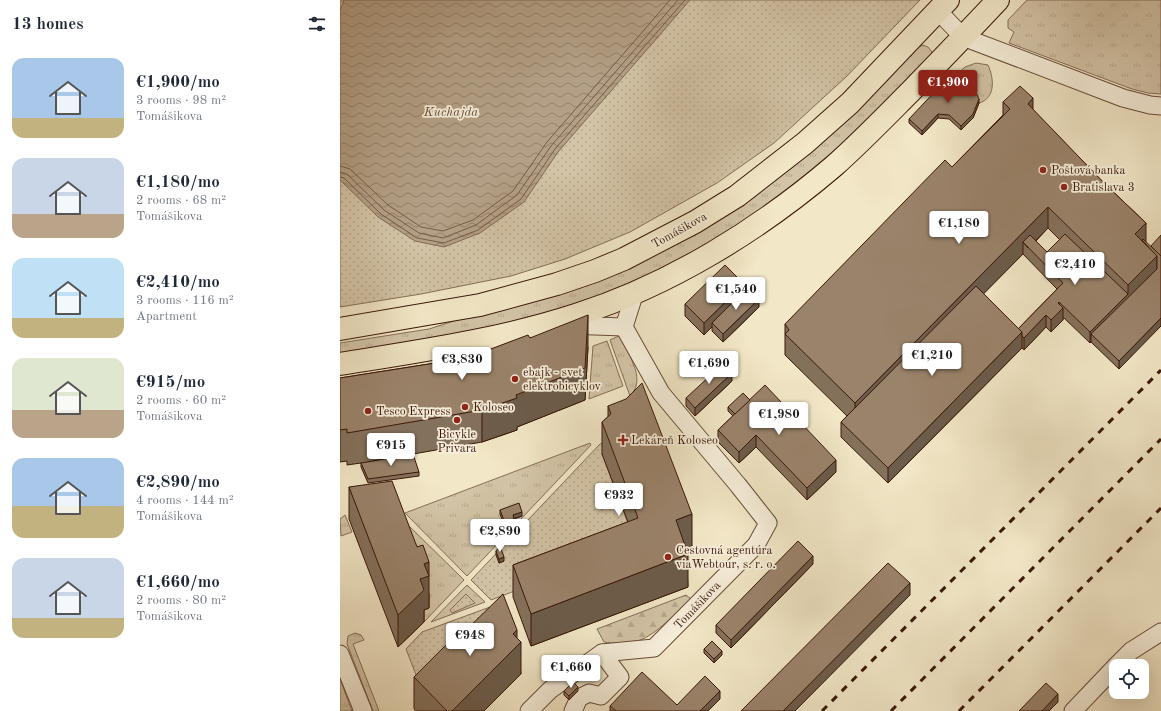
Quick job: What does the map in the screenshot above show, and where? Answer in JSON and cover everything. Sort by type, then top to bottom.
[{"type":"main road","points":[[340,364],[451,346],[507,335],[546,324],[594,309],[635,292],[704,257],[753,226],[804,190],[833,166],[866,136],[998,0]]},
{"type":"main road","name":"Tomášikova","points":[[340,329],[498,301],[570,280],[595,271],[624,259],[666,238],[723,205],[761,178],[805,143],[850,103],[943,5]]},
{"type":"street","points":[[943,5],[963,37],[1123,98],[1150,105],[1161,106]]},
{"type":"street","points":[[546,324],[624,327],[635,292]]},
{"type":"street","name":"Tomášikova","points":[[529,711],[550,690],[602,653],[654,648],[756,544],[768,523],[661,393],[624,327]]},
{"type":"street","points":[[1123,659],[1131,651],[1161,632]]},
{"type":"street","points":[[573,711],[579,698],[589,693],[601,696],[620,676],[602,653]]},
{"type":"street","points":[[340,654],[363,711]]},
{"type":"street","points":[[1073,711],[1109,673]]},
{"type":"green space","points":[[340,0],[920,0],[847,76],[774,143],[717,183],[630,232],[565,259],[511,276],[421,294],[340,307]]},
{"type":"green space","points":[[1027,0],[1161,0],[1161,94],[1148,93],[1132,89],[1009,43],[1014,32],[1008,28],[1008,20]]},
{"type":"green space","points":[[923,45],[928,47],[932,52],[930,59],[823,163],[771,205],[683,259],[619,288],[549,316],[340,356],[340,343],[429,329],[660,250],[918,47]]},
{"type":"green space","points":[[976,63],[988,65],[992,76],[991,92],[985,100],[979,103],[941,89],[965,67]]},
{"type":"green space","points":[[619,336],[630,356],[637,376],[636,386],[630,396],[610,340]]},
{"type":"green space","points":[[607,341],[623,386],[589,399],[593,346]]},
{"type":"green space","points":[[608,438],[611,446],[602,454],[636,545],[491,600],[471,580],[599,445]]},
{"type":"green space","points":[[590,443],[591,445],[467,576],[405,513]]},
{"type":"green space","points":[[345,515],[352,532],[341,536],[340,519]]},
{"type":"green space","points":[[404,521],[464,580],[424,622],[420,612],[424,597],[429,594]]},
{"type":"green space","points":[[467,585],[485,602],[431,622]]},
{"type":"green space","points":[[466,594],[475,603],[452,613],[450,610]]},
{"type":"green space","points":[[686,595],[691,599],[660,628],[638,641],[621,643],[604,642],[597,629]]},
{"type":"green space","points":[[490,607],[425,698],[406,649],[422,632]]},
{"type":"green space","points":[[355,633],[361,635],[364,640],[353,644],[379,711],[373,711],[347,644],[348,636]]},
{"type":"green space","points":[[340,679],[352,711],[340,711]]},
{"type":"water","name":"Kuchajda","points":[[344,0],[690,0],[558,152],[524,202],[480,233],[444,247],[415,241],[378,217],[340,180],[340,11]]},
{"type":"building","points":[[956,78],[972,84],[979,99],[973,114],[961,126],[949,115],[938,114],[922,131],[909,119],[941,85]]},
{"type":"building","points":[[1020,86],[1033,98],[1028,104],[1105,184],[1146,223],[1135,234],[1157,256],[1128,285],[1048,207],[855,403],[785,334],[789,330],[785,324],[945,160],[952,167],[1010,109],[1003,102]]},
{"type":"building","points":[[1065,234],[1128,294],[1090,332],[1059,302],[1058,303],[1063,308],[1051,320],[1046,315],[1024,338],[1022,336],[1022,332],[1018,329],[1063,283],[1023,242],[1030,235],[1047,252]]},
{"type":"building","points":[[1161,235],[1161,256],[1151,246]]},
{"type":"building","points":[[1143,239],[1161,256],[1161,318],[1119,361],[1091,334],[1157,269],[1157,256],[1142,240]]},
{"type":"building","points":[[725,265],[744,284],[704,323],[685,304]]},
{"type":"building","points":[[976,286],[1022,332],[888,468],[841,422]]},
{"type":"building","points":[[748,287],[759,299],[723,334],[712,323]]},
{"type":"building","points":[[588,315],[585,368],[516,395],[517,398],[482,410],[347,433],[347,429],[340,430],[340,378],[467,358],[528,335],[530,338]]},
{"type":"building","points":[[725,362],[732,373],[695,408],[686,398]]},
{"type":"building","points":[[642,383],[692,514],[676,520],[688,554],[531,614],[513,565],[638,518],[602,422],[611,414],[608,406],[626,399]]},
{"type":"building","points":[[765,385],[836,460],[807,488],[756,435],[739,452],[718,430]]},
{"type":"building","points":[[743,393],[750,400],[735,414],[728,407]]},
{"type":"building","points":[[413,454],[419,472],[368,479],[361,463]]},
{"type":"building","points":[[392,481],[417,547],[423,545],[429,562],[424,564],[429,576],[420,579],[424,590],[398,615],[349,487]]},
{"type":"building","points":[[519,503],[522,512],[513,515],[514,520],[505,523],[500,510]]},
{"type":"building","points":[[798,541],[813,556],[731,640],[716,625]]},
{"type":"building","points":[[500,546],[504,557],[499,559],[496,551]]},
{"type":"building","points":[[888,563],[910,583],[783,711],[741,711]]},
{"type":"building","points":[[503,594],[517,630],[513,634],[521,642],[452,711],[447,711],[414,677],[456,635],[458,638]]},
{"type":"building","points":[[712,641],[722,651],[714,659],[704,649]]},
{"type":"building","points":[[642,672],[677,705],[705,676],[720,691],[700,711],[616,711],[610,706]]},
{"type":"building","points":[[573,682],[578,687],[569,696],[564,691]]},
{"type":"building","points":[[1046,683],[1058,694],[1042,711],[1019,711]]},
{"type":"railway","points":[[822,711],[1161,370]]},
{"type":"railway","points":[[891,711],[1161,439]]},
{"type":"railway","points":[[959,711],[1161,508]]},
{"type":"place","name":"Poštová banka","points":[[1043,170]]},
{"type":"place","name":"Bratislava 3","points":[[1064,187]]},
{"type":"place","name":"ebajk - svet elektrobicyklov","points":[[515,379]]},
{"type":"place","name":"Koloseo","points":[[465,407]]},
{"type":"place","name":"Tesco Express","points":[[368,411]]},
{"type":"place","name":"Bicykle Privara","points":[[457,420]]},
{"type":"place","name":"Lekáreň Koloseo","points":[[623,440]]},
{"type":"place","name":"Cestovná agentúra viaWebtour, s. r. o.","points":[[668,557]]}]
